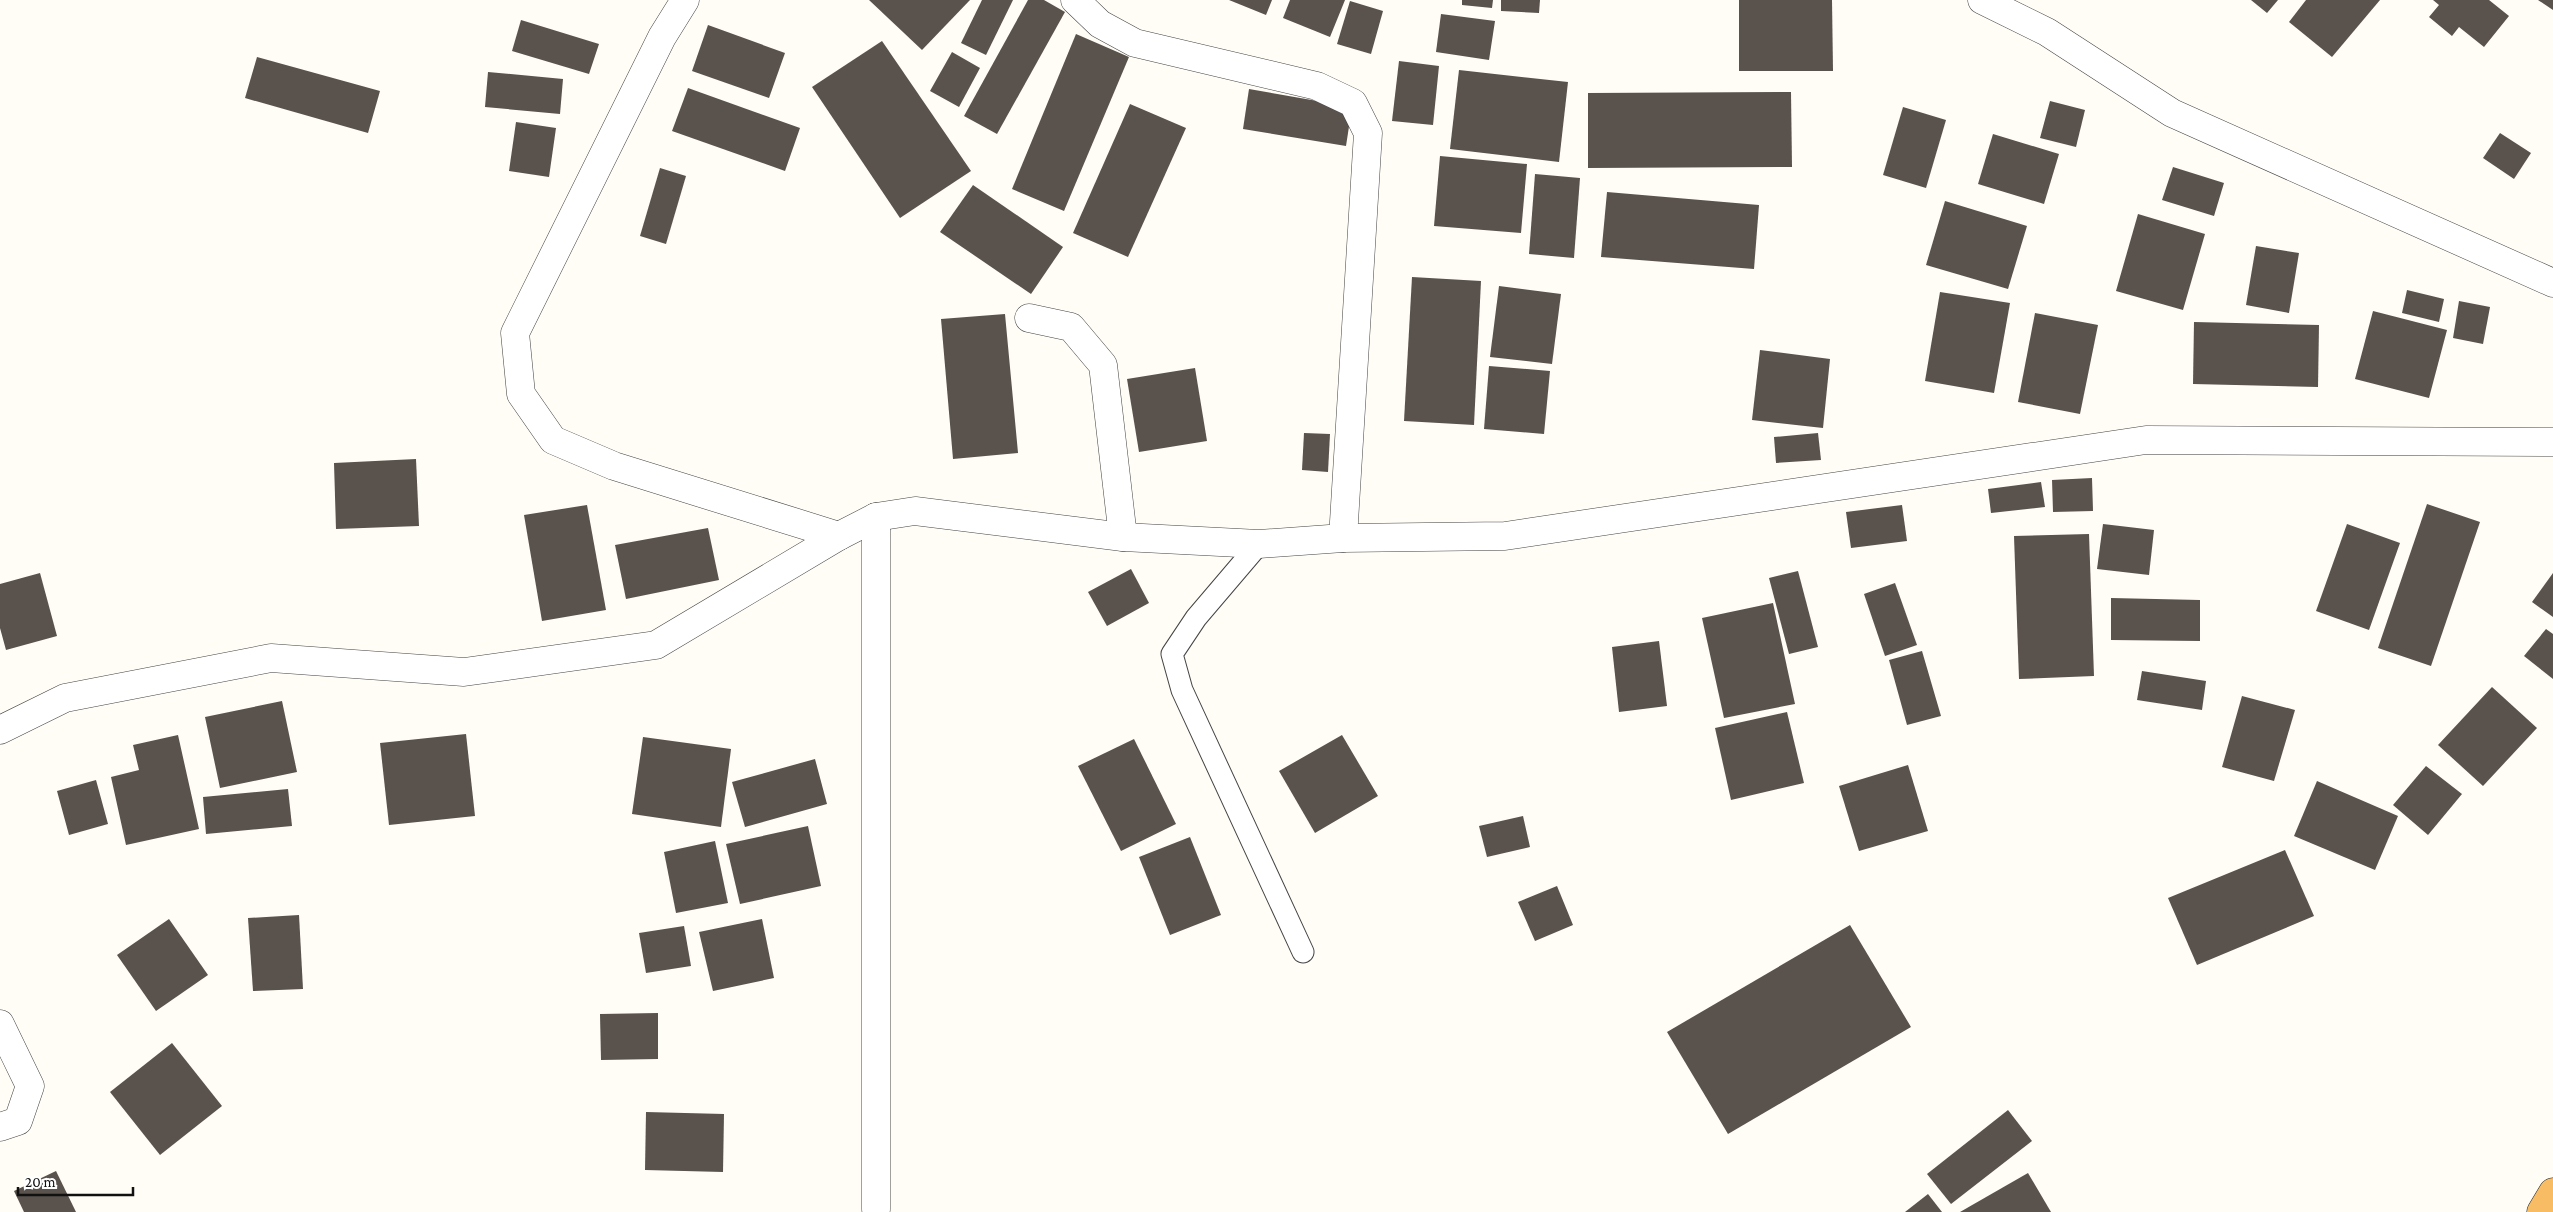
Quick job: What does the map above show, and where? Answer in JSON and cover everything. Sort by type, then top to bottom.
[{"type":"highway","points":[[2542,1212],[2553,1192]]},
{"type":"street","points":[[685,0],[662,36],[515,333],[521,394],[553,440],[614,466],[839,536]]},
{"type":"street","points":[[1075,0],[1100,24],[1134,43],[1317,86],[1353,103],[1368,134],[1343,538]]},
{"type":"street","points":[[1982,0],[2047,32],[2172,113],[2553,283]]},
{"type":"street","points":[[1029,318],[1071,327],[1102,365],[1123,537]]},
{"type":"street","points":[[0,730],[65,698],[271,658],[464,672],[656,645],[839,536],[876,517],[915,511],[1123,537],[1259,544],[1343,538],[1505,536],[2146,440],[2553,442]]},
{"type":"street","points":[[876,517],[876,1209]]},
{"type":"street","points":[[0,1024],[30,1086],[18,1121],[0,1127]]},
{"type":"lane","points":[[1259,544],[1196,618],[1172,654],[1182,690],[1303,952]]},
{"type":"building","points":[[869,0],[970,0],[922,50]]},
{"type":"building","points":[[982,0],[1013,0],[986,55],[961,43]]},
{"type":"building","points":[[1028,0],[1044,0],[1065,12],[997,134],[964,116]]},
{"type":"building","points":[[1229,0],[1272,0],[1266,15]]},
{"type":"building","points":[[1290,0],[1345,0],[1330,37],[1283,18]]},
{"type":"building","points":[[1462,0],[1493,0],[1492,8],[1462,5]]},
{"type":"building","points":[[1501,0],[1540,0],[1539,13],[1501,11]]},
{"type":"building","points":[[1739,0],[1832,0],[1833,71],[1739,71]]},
{"type":"building","points":[[2251,0],[2278,0],[2267,13]]},
{"type":"building","points":[[2306,0],[2380,0],[2332,57],[2289,22]]},
{"type":"building","points":[[2433,0],[2489,0],[2509,16],[2484,47],[2459,27],[2452,36],[2429,17],[2439,5]]},
{"type":"building","points":[[2538,0],[2553,0],[2553,10]]},
{"type":"building","points":[[1350,1],[1383,11],[1371,54],[1337,44]]},
{"type":"building","points":[[1441,14],[1495,21],[1489,60],[1436,52]]},
{"type":"building","points":[[521,20],[599,44],[589,74],[512,51]]},
{"type":"building","points":[[708,25],[785,53],[769,98],[692,71]]},
{"type":"building","points":[[1076,34],[1129,57],[1064,211],[1012,189]]},
{"type":"building","points":[[882,41],[971,171],[900,218],[812,87]]},
{"type":"building","points":[[952,52],[980,68],[959,107],[930,91]]},
{"type":"building","points":[[257,57],[380,91],[368,133],[245,98]]},
{"type":"building","points":[[1399,61],[1439,66],[1433,125],[1392,121]]},
{"type":"building","points":[[1459,70],[1568,82],[1559,162],[1450,149]]},
{"type":"building","points":[[488,72],[563,79],[560,114],[485,107]]},
{"type":"building","points":[[688,88],[800,128],[785,171],[672,131]]},
{"type":"building","points":[[1249,89],[1352,107],[1346,146],[1243,129]]},
{"type":"building","points":[[1791,92],[1792,167],[1588,168],[1588,93]]},
{"type":"building","points":[[2050,101],[2085,110],[2076,147],[2040,138]]},
{"type":"building","points":[[1130,104],[1186,128],[1128,257],[1073,233]]},
{"type":"building","points":[[1903,107],[1946,120],[1926,188],[1883,175]]},
{"type":"building","points":[[516,122],[556,128],[549,177],[509,171]]},
{"type":"building","points":[[2500,133],[2531,153],[2514,179],[2483,158]]},
{"type":"building","points":[[1993,134],[2059,154],[2044,204],[1978,184]]},
{"type":"building","points":[[1440,156],[1527,164],[1521,233],[1434,226]]},
{"type":"building","points":[[2173,167],[2224,183],[2214,216],[2162,200]]},
{"type":"building","points":[[660,168],[686,176],[666,244],[640,236]]},
{"type":"building","points":[[1535,174],[1580,178],[1574,258],[1529,254]]},
{"type":"building","points":[[973,185],[1063,247],[1031,294],[940,232]]},
{"type":"building","points":[[1607,192],[1759,205],[1754,269],[1601,257]]},
{"type":"building","points":[[1945,201],[2027,226],[2008,289],[1926,265]]},
{"type":"building","points":[[2138,214],[2205,234],[2183,310],[2116,291]]},
{"type":"building","points":[[2256,246],[2299,253],[2289,313],[2246,305]]},
{"type":"building","points":[[1412,277],[1481,281],[1474,425],[1404,421]]},
{"type":"building","points":[[1499,286],[1561,294],[1552,364],[1490,357]]},
{"type":"building","points":[[2407,290],[2444,299],[2439,322],[2402,313]]},
{"type":"building","points":[[1940,292],[2010,303],[1994,393],[1925,381]]},
{"type":"building","points":[[2459,301],[2490,307],[2483,344],[2453,338]]},
{"type":"building","points":[[2373,311],[2447,330],[2429,398],[2355,379]]},
{"type":"building","points":[[2035,313],[2098,325],[2080,414],[2018,402]]},
{"type":"building","points":[[1005,314],[1018,453],[953,459],[941,319]]},
{"type":"building","points":[[2194,322],[2319,325],[2318,387],[2193,384]]},
{"type":"building","points":[[1760,350],[1830,359],[1823,428],[1752,420]]},
{"type":"building","points":[[1489,366],[1550,371],[1544,434],[1484,429]]},
{"type":"building","points":[[1195,368],[1207,441],[1139,452],[1127,379]]},
{"type":"building","points":[[1304,433],[1330,434],[1328,472],[1302,470]]},
{"type":"building","points":[[1818,433],[1821,460],[1776,463],[1774,437]]},
{"type":"building","points":[[416,459],[419,526],[336,529],[334,463]]},
{"type":"building","points":[[2092,478],[2093,511],[2053,512],[2052,480]]},
{"type":"building","points":[[2041,482],[2045,507],[1991,513],[1988,489]]},
{"type":"building","points":[[2427,504],[2480,522],[2431,666],[2378,648]]},
{"type":"building","points":[[587,505],[606,610],[542,621],[524,515]]},
{"type":"building","points":[[1902,505],[1907,541],[1851,548],[1846,512]]},
{"type":"building","points":[[2103,524],[2154,530],[2149,575],[2097,569]]},
{"type":"building","points":[[2347,524],[2400,543],[2369,630],[2316,611]]},
{"type":"building","points":[[708,528],[719,580],[626,599],[615,545]]},
{"type":"building","points":[[2089,534],[2094,676],[2019,679],[2014,536]]},
{"type":"building","points":[[1131,569],[1149,603],[1107,626],[1088,592]]},
{"type":"building","points":[[1798,571],[1818,647],[1789,654],[1769,578]]},
{"type":"building","points":[[40,573],[57,636],[6,650],[0,628],[0,584]]},
{"type":"building","points":[[2553,573],[2553,617],[2532,602]]},
{"type":"building","points":[[1895,583],[1917,645],[1885,656],[1864,594]]},
{"type":"building","points":[[2111,598],[2200,600],[2200,641],[2111,640]]},
{"type":"building","points":[[1773,603],[1795,704],[1724,718],[1702,618]]},
{"type":"building","points":[[2546,629],[2553,634],[2553,679],[2524,656]]},
{"type":"building","points":[[1659,641],[1667,706],[1619,712],[1612,647]]},
{"type":"building","points":[[1922,651],[1941,716],[1907,725],[1889,660]]},
{"type":"building","points":[[2142,671],[2206,681],[2202,710],[2137,700]]},
{"type":"building","points":[[2492,687],[2537,728],[2483,786],[2438,745]]},
{"type":"building","points":[[2242,696],[2295,710],[2274,781],[2222,767]]},
{"type":"building","points":[[282,701],[297,772],[220,788],[205,717]]},
{"type":"building","points":[[1787,712],[1804,783],[1731,800],[1715,728]]},
{"type":"building","points":[[466,734],[475,816],[389,825],[380,743]]},
{"type":"building","points":[[178,735],[199,829],[126,845],[111,777],[139,770],[133,745]]},
{"type":"building","points":[[1342,735],[1378,796],[1315,833],[1279,771]]},
{"type":"building","points":[[643,737],[731,749],[721,827],[632,814]]},
{"type":"building","points":[[1134,739],[1176,824],[1121,851],[1078,766]]},
{"type":"building","points":[[815,759],[827,804],[745,827],[732,782]]},
{"type":"building","points":[[1908,765],[1928,831],[1859,851],[1839,786]]},
{"type":"building","points":[[2426,766],[2462,794],[2428,835],[2393,805]]},
{"type":"building","points":[[96,780],[108,824],[69,835],[57,791]]},
{"type":"building","points":[[2317,781],[2398,816],[2375,870],[2294,836]]},
{"type":"building","points":[[288,789],[292,826],[206,834],[203,797]]},
{"type":"building","points":[[1523,816],[1530,847],[1487,857],[1479,826]]},
{"type":"building","points":[[808,826],[821,886],[740,904],[726,844]]},
{"type":"building","points":[[1190,837],[1221,915],[1170,935],[1139,857]]},
{"type":"building","points":[[715,841],[728,903],[676,913],[664,852]]},
{"type":"building","points":[[2285,850],[2314,916],[2197,965],[2168,898]]},
{"type":"building","points":[[1557,886],[1573,925],[1535,941],[1518,902]]},
{"type":"building","points":[[299,915],[303,989],[253,991],[248,918]]},
{"type":"building","points":[[169,919],[208,975],[156,1011],[117,955]]},
{"type":"building","points":[[762,919],[774,978],[713,991],[699,932]]},
{"type":"building","points":[[1850,925],[1911,1027],[1728,1134],[1667,1032]]},
{"type":"building","points":[[684,926],[691,966],[646,973],[639,933]]},
{"type":"building","points":[[658,1013],[658,1059],[601,1060],[600,1014]]},
{"type":"building","points":[[172,1043],[222,1106],[160,1155],[110,1092]]},
{"type":"building","points":[[2008,1110],[2032,1141],[1951,1204],[1927,1174]]},
{"type":"building","points":[[646,1112],[724,1114],[723,1172],[645,1170]]},
{"type":"building","points":[[56,1171],[76,1212],[24,1212],[14,1191]]},
{"type":"building","points":[[2028,1173],[2051,1212],[1960,1212]]},
{"type":"building","points":[[1928,1194],[1942,1212],[1905,1212]]}]
